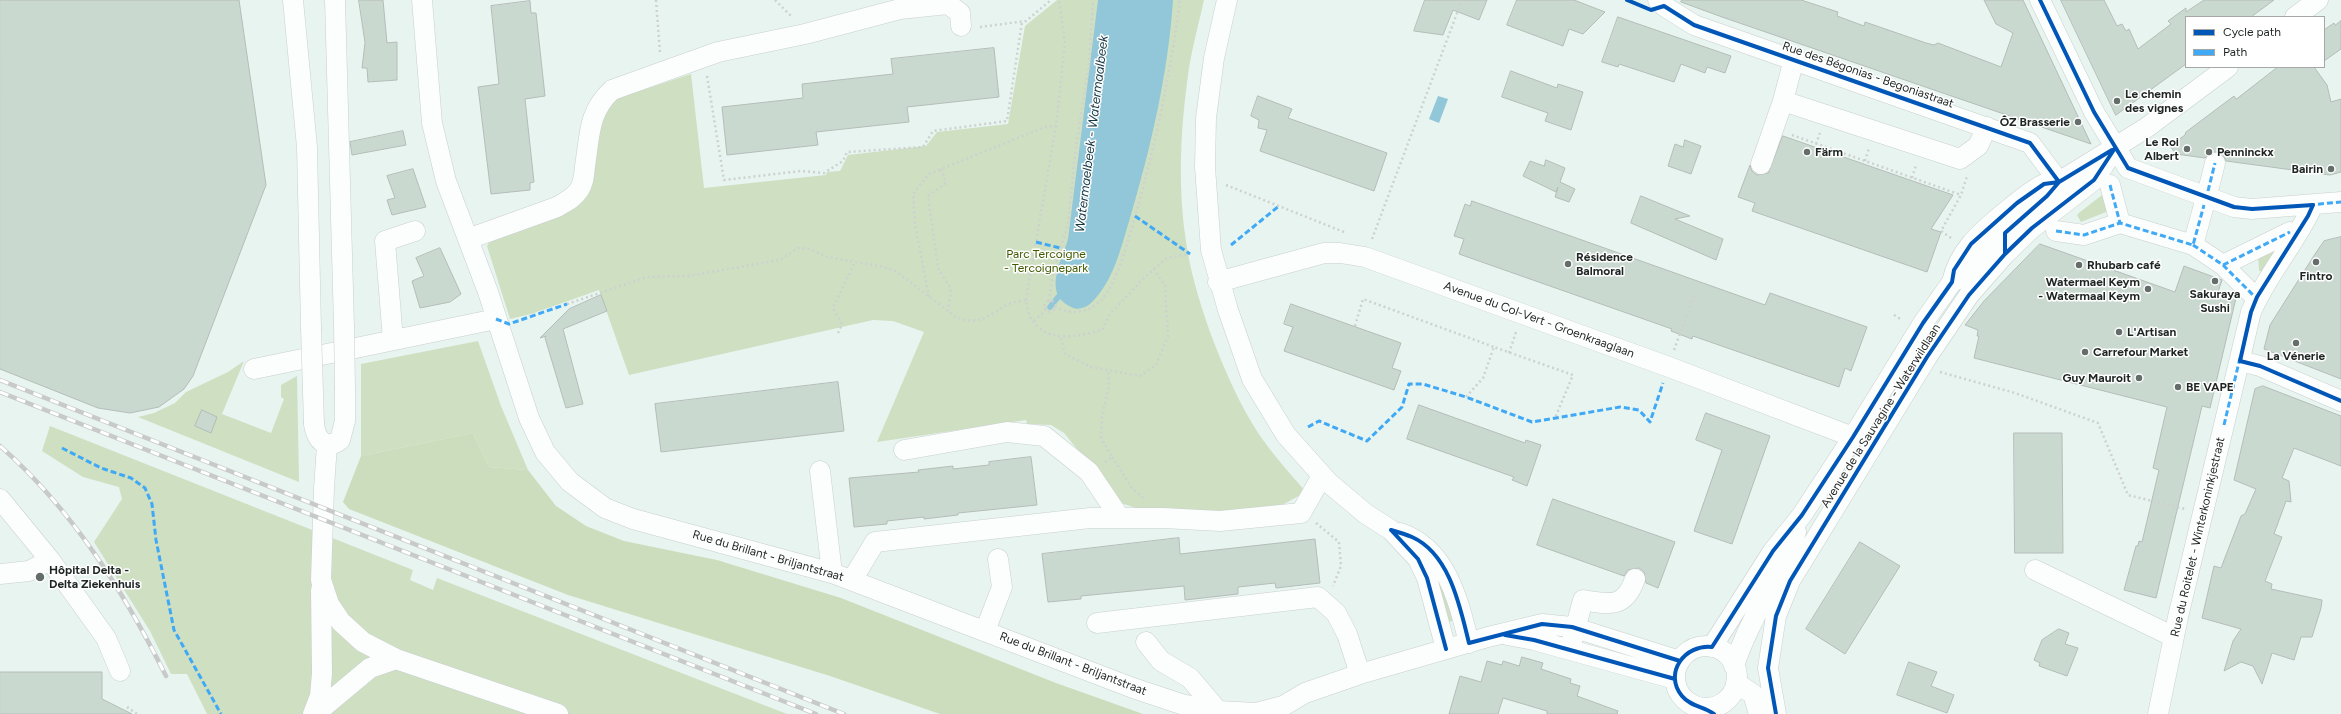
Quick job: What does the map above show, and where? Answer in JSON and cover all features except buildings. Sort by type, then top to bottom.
[{"type":"street","points":[[293,0],[307,147],[314,424],[316,434],[320,442],[327,445],[334,445],[340,440],[343,432],[345,388],[335,0]]},
{"type":"street","name":"Rue du Brillant - Briljantstraat","points":[[422,0],[432,123],[446,181],[488,292],[529,418],[545,452],[570,482],[605,508],[633,519],[732,544],[832,573],[1160,697],[1181,704],[1225,712]]},
{"type":"street","points":[[1227,0],[1212,72],[1206,118],[1205,153],[1207,212],[1211,250],[1218,282],[1252,378],[1286,435],[1322,476],[1366,514],[1391,530],[1418,559],[1427,578],[1446,649]]},
{"type":"street","name":"Rue des Bégonias - Begoniastraat","points":[[1658,0],[1664,6],[1694,25],[2030,143],[2059,182]]},
{"type":"street","points":[[2040,0],[2088,100],[2128,168],[2134,172],[2234,207],[2252,209],[2341,202]]},
{"type":"street","points":[[2296,16],[2318,0]]},
{"type":"street","points":[[468,239],[557,207],[570,199],[579,190],[583,181],[592,120],[600,102],[612,90],[718,52],[805,34],[900,10],[948,4],[960,13],[967,27]]},
{"type":"street","points":[[1761,164],[1775,129],[1794,59]]},
{"type":"street","points":[[2115,148],[2227,68]]},
{"type":"street","points":[[1783,101],[1960,159],[1978,146],[1988,127]]},
{"type":"street","name":"Avenue de la Sauvagine - Waterwildlaan","points":[[1712,647],[1773,551],[1802,515],[1853,438],[1923,323],[1952,282],[1954,270],[1971,244],[2017,203],[2044,184],[2059,182],[2115,148]]},
{"type":"street","name":"Avenue de la Sauvagine - Waterwildlaan","points":[[1776,714],[1768,668],[1776,616],[1790,581],[1927,357],[1969,295],[2005,254],[2032,228],[2093,180],[2115,148]]},
{"type":"street","points":[[2193,245],[2215,163]]},
{"type":"street","points":[[2110,184],[2120,223]]},
{"type":"street","name":"Rue du Roitelet - Winterkoninkjestraat","points":[[2158,714],[2174,637],[2251,312],[2257,297],[2313,205]]},
{"type":"street","points":[[2056,231],[2084,235],[2120,223],[2193,245],[2223,265],[2254,296]]},
{"type":"street","points":[[393,340],[385,241],[415,231]]},
{"type":"street","points":[[2223,265],[2290,232]]},
{"type":"street","name":"Avenue du Col-Vert - Groenkraaglaan","points":[[1218,282],[1324,253],[1340,253],[1365,257],[1669,367],[1853,438]]},
{"type":"street","points":[[254,369],[496,319]]},
{"type":"street","points":[[2240,360],[2260,366],[2341,401]]},
{"type":"street","points":[[904,450],[1007,432],[1044,436],[1089,472],[1120,518]]},
{"type":"street","points":[[314,714],[320,696],[322,673],[321,580],[327,445]]},
{"type":"street","points":[[820,471],[832,573]]},
{"type":"street","points":[[852,580],[875,542],[1090,518],[1163,518],[1220,521],[1301,513],[1322,476]]},
{"type":"street","points":[[0,499],[50,560],[106,638],[120,671]]},
{"type":"street","name":"Avenue de la Sauvagine - Waterwildlaan","points":[[1735,675],[1743,640],[1786,558],[1802,515]]},
{"type":"street","points":[[1391,530],[1413,537],[1438,559],[1450,580],[1469,643]]},
{"type":"street","points":[[985,631],[1002,587],[998,559]]},
{"type":"street","points":[[0,574],[30,571],[50,560]]},
{"type":"street","points":[[2035,570],[2174,637]]},
{"type":"street","points":[[1570,649],[1583,600],[1609,603],[1621,601],[1630,592],[1635,579]]},
{"type":"street","points":[[321,580],[329,604],[341,622],[363,642],[396,659],[558,714]]},
{"type":"street","points":[[1097,623],[1318,597],[1336,614],[1347,634],[1360,674]]},
{"type":"street","points":[[1146,642],[1161,661],[1190,678],[1225,712],[1253,700],[1279,693],[1305,693],[1360,674],[1446,649],[1542,624],[1576,628],[1677,670]]},
{"type":"street","points":[[1503,634],[1677,670]]},
{"type":"street","points":[[1735,675],[1731,695],[1724,702],[1702,710],[1682,696],[1677,670],[1687,653],[1696,648],[1712,647],[1726,654],[1735,675],[1753,694],[1759,714]]},
{"type":"street","points":[[314,714],[370,668],[396,659]]},
{"type":"street","points":[[1735,675],[1768,668]]},
{"type":"street","points":[[1301,714],[1299,708],[1305,693]]},
{"type":"path","points":[[656,0],[662,72]]},
{"type":"path","points":[[967,27],[1022,22],[1051,0]]},
{"type":"path","points":[[1059,0],[1065,42],[1056,126],[1026,300],[1031,318],[1043,330],[1061,338],[1073,337],[1102,330],[1110,314],[1167,258],[1190,254]]},
{"type":"path","points":[[1046,310],[1046,302],[1049,301],[1053,273],[1068,225],[1076,146],[1089,65],[1093,0]]},
{"type":"path","points":[[1049,301],[1062,311],[1076,314],[1088,309],[1104,298],[1122,261],[1153,147],[1176,34],[1180,0]]},
{"type":"path","points":[[1370,243],[1462,0]]},
{"type":"path","points":[[706,56],[724,180],[801,171],[824,173],[843,161],[847,152],[923,147],[933,131],[1007,120],[1022,22]]},
{"type":"path","points":[[929,296],[915,225],[913,194],[929,174],[1045,127],[1056,126]]},
{"type":"path","points":[[1775,129],[1961,195],[1941,231],[1957,242]]},
{"type":"path","points":[[941,169],[946,183],[928,196],[938,268],[951,289],[948,312]]},
{"type":"path","points":[[1225,185],[1349,235]]},
{"type":"path","points":[[567,304],[647,277],[688,276],[725,271],[752,263],[780,260],[798,248],[810,249],[827,257],[884,267],[897,272],[948,312],[957,318],[968,321],[984,320],[1008,304],[1026,300]]},
{"type":"path","points":[[838,333],[842,324],[833,308],[855,262]]},
{"type":"path","points":[[1061,338],[1065,354],[1092,367],[1140,376],[1156,365],[1168,336],[1168,311],[1165,286],[1154,270]]},
{"type":"path","points":[[1674,350],[1694,295],[1700,297]]},
{"type":"path","points":[[1355,326],[1363,299],[1573,376],[1555,418]]},
{"type":"path","points":[[1034,321],[1046,310],[1054,310],[1056,306]]},
{"type":"path","points":[[1894,315],[1904,321]]},
{"type":"path","points":[[1509,353],[1518,328]]},
{"type":"path","points":[[1466,397],[1483,378],[1494,347]]},
{"type":"path","points":[[1108,371],[1109,386],[1102,417],[1101,438],[1132,488],[1163,518]]},
{"type":"path","points":[[1938,371],[2015,393],[2098,423],[2128,495],[2203,513]]},
{"type":"path","points":[[1089,472],[1112,457]]},
{"type":"path","points":[[1301,513],[1304,521],[1317,524],[1339,542],[1341,566],[1334,585],[1322,601]]},
{"type":"path","points":[[127,707],[136,714]]},
{"type":"green space","name":"Parc Tercoigne - Tercoignepark","points":[[1057,0],[1204,0],[1188,73],[1181,142],[1183,223],[1190,263],[1195,286],[1210,333],[1239,399],[1261,438],[1306,492],[1282,505],[1229,512],[1142,510],[1121,503],[1064,433],[1051,425],[1027,424],[1026,420],[877,442],[924,332],[893,321],[873,320],[629,375],[599,290],[531,314],[510,319],[487,246],[490,241],[564,212],[586,151],[601,120],[609,107],[618,98],[691,74],[704,188],[826,175],[827,172],[840,171],[848,155],[926,146],[937,132],[1008,124],[1025,26]]},
{"type":"green space","points":[[2106,192],[2111,210],[2081,222],[2077,215]]},
{"type":"green space","points":[[2282,241],[2263,274],[2259,270],[2258,253]]},
{"type":"green space","points":[[478,341],[501,406],[528,470],[489,467],[473,433],[361,456],[361,364]]},
{"type":"green space","points":[[244,361],[222,414],[271,433],[284,399],[281,397],[281,385],[297,376],[299,482],[138,417],[154,413],[175,403],[186,392],[228,372]]},
{"type":"green space","points":[[50,426],[413,570],[410,580],[433,590],[437,578],[787,714],[207,714],[187,674],[171,674],[150,631],[94,542],[122,499],[119,487],[83,477],[42,451]]},
{"type":"green space","points":[[473,433],[489,467],[528,470],[556,506],[586,526],[624,541],[717,560],[841,598],[1056,683],[1143,714],[940,714],[830,676],[568,595],[349,509],[343,502],[361,456]]},
{"type":"green space","points":[[1438,577],[1454,620],[1446,623],[1435,579]]},
{"type":"water","points":[[1098,0],[1173,0],[1171,28],[1158,110],[1138,191],[1116,263],[1106,285],[1099,294],[1089,304],[1077,309],[1066,304],[1059,297],[1056,288],[1056,279],[1068,239]]},
{"type":"water","points":[[1438,96],[1448,99],[1439,123],[1429,119]]},
{"type":"waterway","name":"Watermaelbeek - Watermaalbeek","points":[[1050,307],[1063,291]]},
{"type":"railway","points":[[0,380],[844,714]]},
{"type":"railway","points":[[0,392],[816,714]]},
{"type":"railway","points":[[0,446],[50,497],[73,524],[94,553],[132,613],[166,676]]},
{"type":"marked path","points":[[2208,191],[2215,163]]},
{"type":"marked path","points":[[2110,185],[2120,223]]},
{"type":"marked path","points":[[2309,205],[2341,202]]},
{"type":"marked path","points":[[2056,231],[2084,235],[2120,223],[2193,245],[2204,205]]},
{"type":"marked path","points":[[1231,245],[1279,206]]},
{"type":"marked path","points":[[1135,216],[1190,254]]},
{"type":"marked path","points":[[2223,265],[2290,232]]},
{"type":"marked path","points":[[1036,242],[1060,248]]},
{"type":"marked path","points":[[2193,245],[2223,265],[2254,296]]},
{"type":"marked path","points":[[496,319],[509,324],[567,304]]},
{"type":"marked path","points":[[2224,425],[2240,358]]},
{"type":"marked path","points":[[1308,427],[1319,421],[1367,441],[1402,407],[1409,384],[1423,384],[1466,397],[1532,422],[1620,407],[1639,410],[1650,422],[1663,383]]},
{"type":"marked path","points":[[62,448],[101,468],[131,478],[145,488],[152,504],[156,540],[174,630],[221,714]]},
{"type":"cycle path","points":[[1627,0],[1651,10],[1664,6],[1694,25],[2030,143],[2059,182]]},
{"type":"cycle path","points":[[2040,0],[2094,112],[2128,168],[2234,207],[2252,209],[2313,205],[2308,216],[2257,297],[2251,312],[2240,361],[2260,366],[2341,401]]},
{"type":"cycle path","points":[[1776,714],[1768,668],[1776,616],[1790,581],[1927,357],[1969,295],[2005,254],[2032,228],[2094,180],[2115,148]]},
{"type":"cycle path","points":[[2005,254],[2005,233],[2047,196],[2059,182],[2112,150]]},
{"type":"cycle path","points":[[1714,714],[1689,702],[1682,696],[1677,687],[1675,678],[1676,670],[1680,662],[1693,650],[1702,647],[1712,647],[1773,551],[1802,515],[1853,437],[1923,323],[1952,282],[1954,270],[1971,244],[2017,203],[2044,184],[2059,182]]},
{"type":"cycle path","points":[[1391,530],[1412,537],[1425,545],[1436,556],[1444,569],[1457,598],[1469,643],[1542,624],[1572,627],[1680,661]]},
{"type":"cycle path","points":[[1392,531],[1418,559],[1427,578],[1446,649]]},
{"type":"cycle path","points":[[1505,635],[1534,640],[1675,679]]},
{"type":"place","name":"Le chemin des vignes","points":[[2117,101]]},
{"type":"place","name":"ÔZ Brasserie","points":[[2078,122]]},
{"type":"place","name":"Le Roi Albert","points":[[2187,149]]},
{"type":"place","name":"Färm","points":[[1807,152]]},
{"type":"place","name":"Penninckx","points":[[2209,152]]},
{"type":"place","name":"Bairin","points":[[2331,169]]},
{"type":"place","name":"Fintro","points":[[2316,262]]},
{"type":"place","name":"Résidence Balmoral","points":[[1568,264]]},
{"type":"place","name":"Rhubarb café","points":[[2079,265]]},
{"type":"place","name":"Sakuraya Sushi","points":[[2215,281]]},
{"type":"place","name":"Watermael Keym - Watermaal Keym","points":[[2148,289]]},
{"type":"place","name":"L'Artisan","points":[[2119,332]]},
{"type":"place","name":"La Vénerie","points":[[2296,343]]},
{"type":"place","name":"Carrefour Market","points":[[2085,352]]},
{"type":"place","name":"Guy Mauroit","points":[[2139,378]]},
{"type":"place","name":"BE VAPE","points":[[2178,387]]},
{"type":"place","name":"Hôpital Delta - Delta Ziekenhuis","points":[[40,577]]}]
